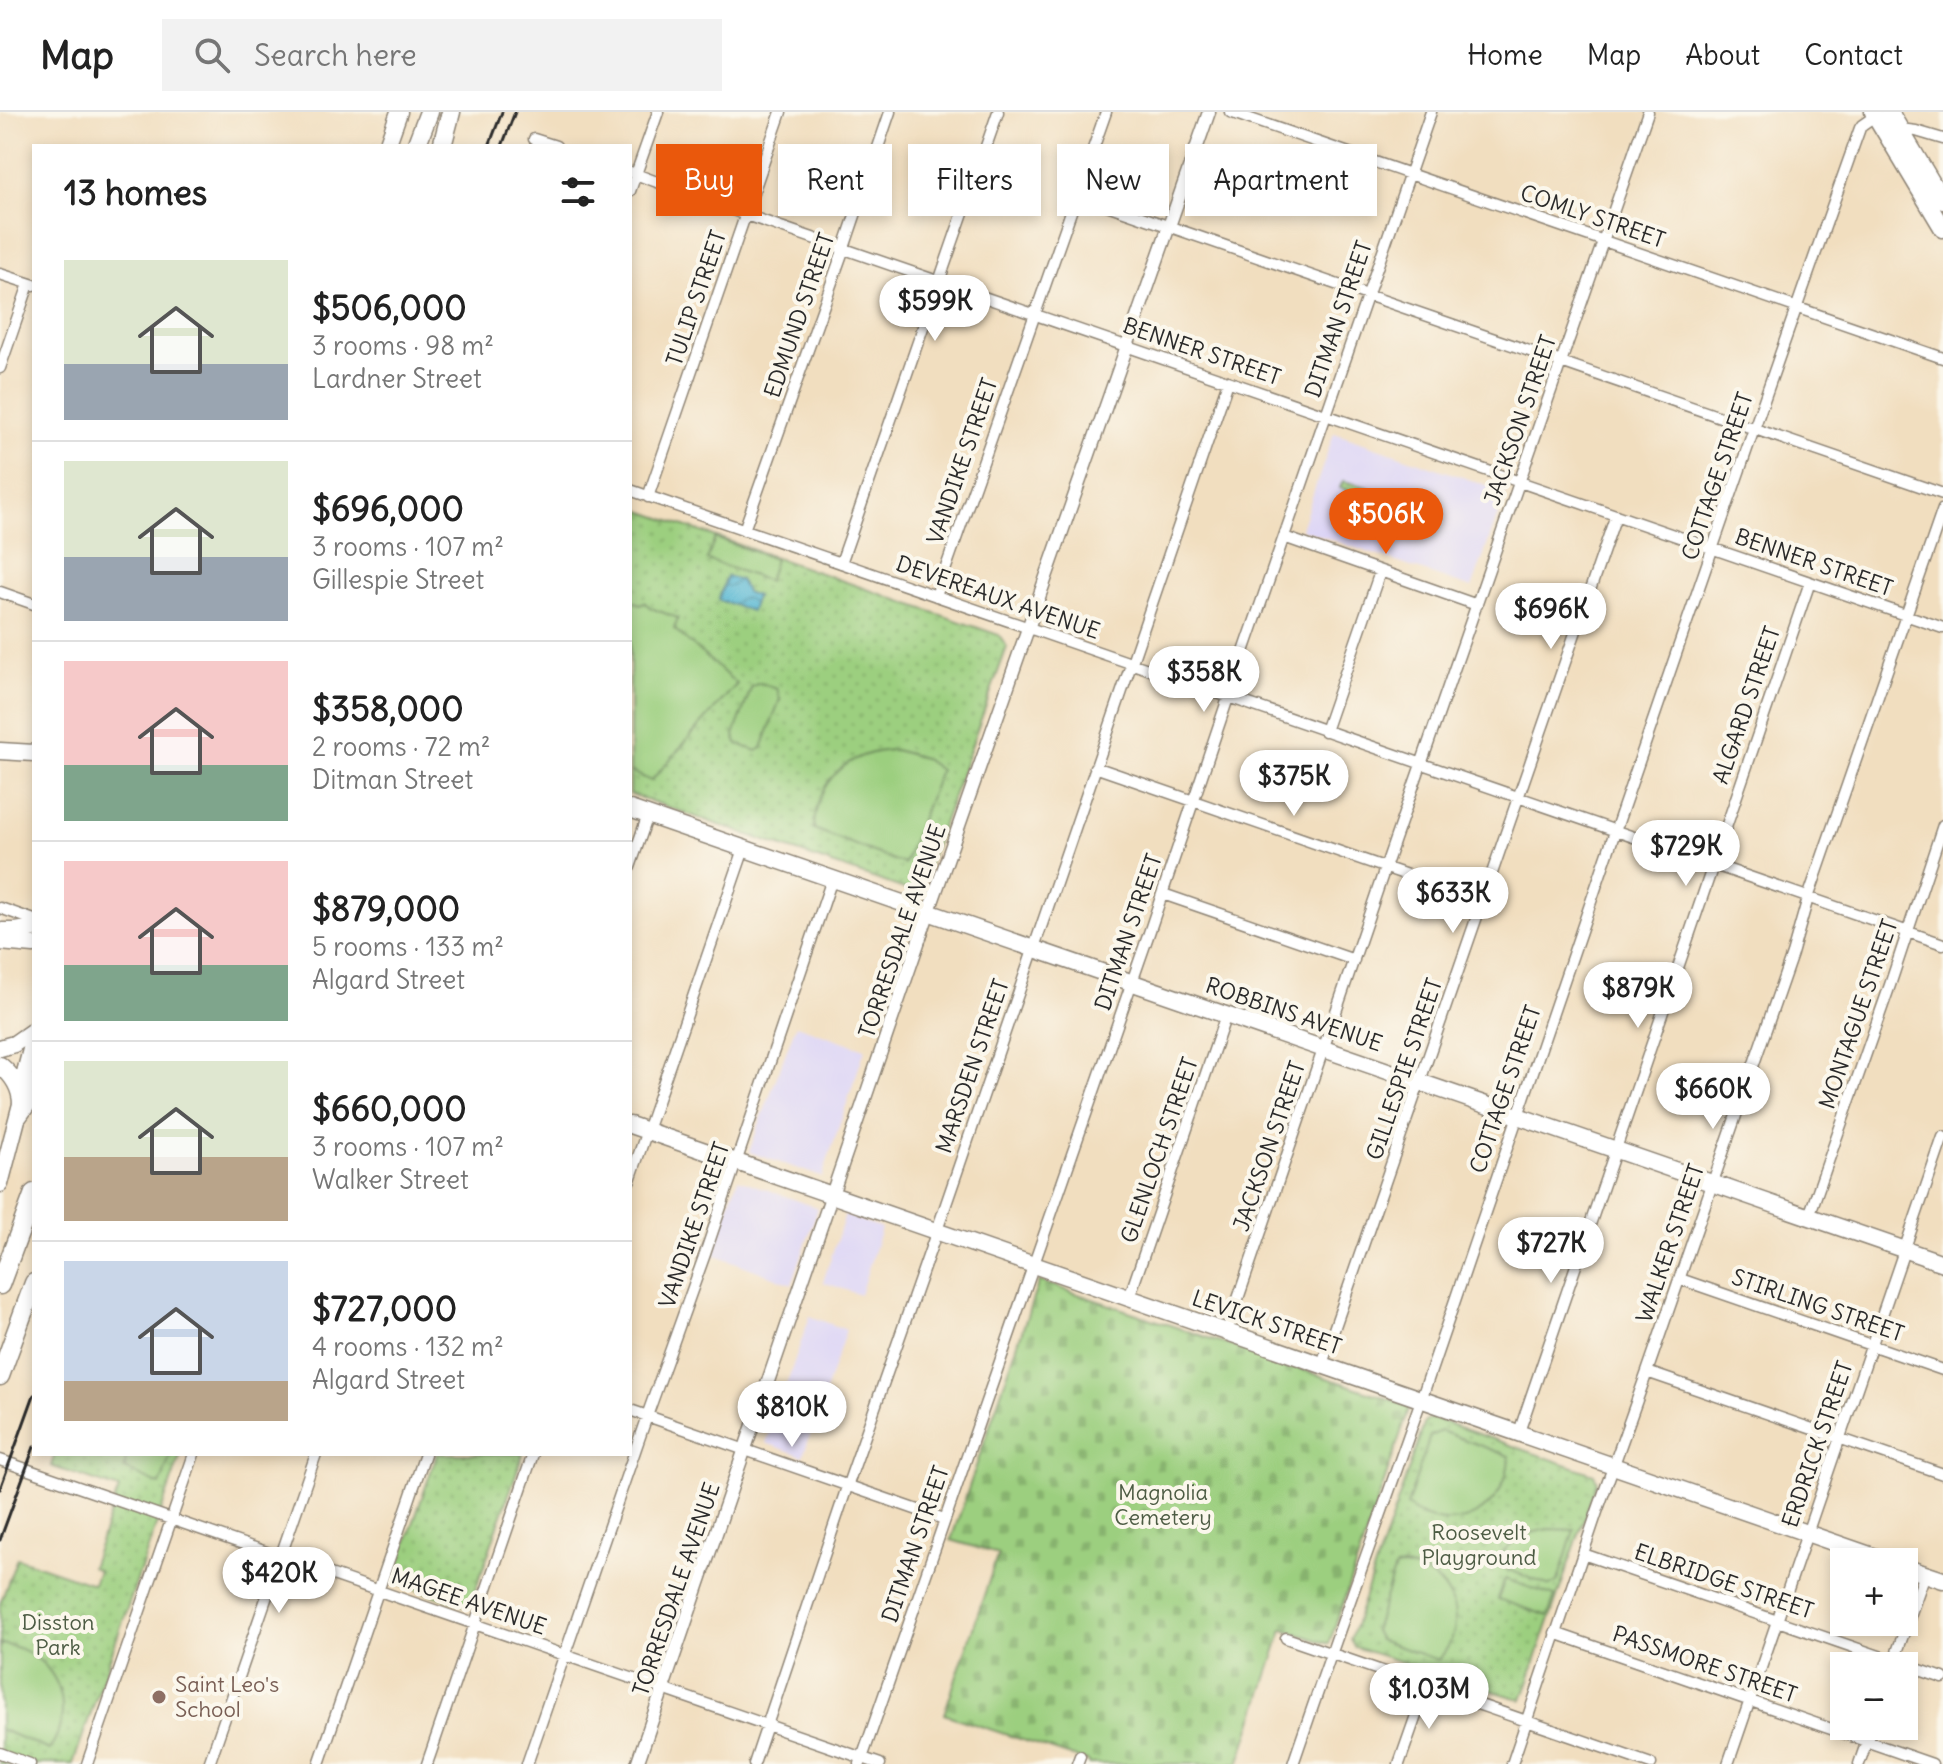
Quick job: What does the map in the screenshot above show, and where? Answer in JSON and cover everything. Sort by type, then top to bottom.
[{"type":"highway","points":[[417,144],[429,112]]},
{"type":"highway","points":[[443,144],[451,112]]},
{"type":"highway","points":[[0,1285],[32,1198]]},
{"type":"highway","points":[[0,1376],[32,1288]]},
{"type":"main road","points":[[388,144],[399,112]]},
{"type":"main road","points":[[1880,113],[1900,129],[1943,201]]},
{"type":"main road","points":[[1880,113],[1943,229]]},
{"type":"main road","points":[[0,751],[32,753]]},
{"type":"main road","name":"ROBBINS AVENUE","points":[[632,810],[1943,1263]]},
{"type":"main road","points":[[0,931],[32,928]]},
{"type":"main road","points":[[0,942],[26,945]]},
{"type":"main road","points":[[0,1048],[14,1044],[32,1031]]},
{"type":"main road","points":[[0,1184],[27,1087],[32,1052]]},
{"type":"main road","points":[[0,1065],[13,1080],[27,1087]]},
{"type":"main road","name":"LEVICK STREET","points":[[632,1126],[1849,1548]]},
{"type":"main road","points":[[1918,1572],[1943,1580]]},
{"type":"street","points":[[633,173],[658,112]]},
{"type":"street","name":"TULIP STREET","points":[[762,168],[781,112]]},
{"type":"street","name":"EDMUND STREET","points":[[744,530],[890,112]]},
{"type":"street","points":[[841,563],[998,112]]},
{"type":"street","name":"VANDIKE STREET","points":[[1095,144],[1106,112]]},
{"type":"street","name":"TORRESDALE AVENUE","points":[[637,1764],[929,911],[1209,112]]},
{"type":"street","name":"COMLY STREET","points":[[1230,112],[1943,358]]},
{"type":"street","name":"DITMAN STREET","points":[[861,1761],[1431,112]]},
{"type":"street","name":"JACKSON STREET","points":[[1227,1331],[1648,112]]},
{"type":"street","name":"COTTAGE STREET","points":[[1293,1764],[1796,308],[1860,128],[1880,113]]},
{"type":"street","points":[[1900,129],[1943,139]]},
{"type":"street","points":[[534,139],[550,144]]},
{"type":"street","name":"BENNER STREET","points":[[633,173],[656,182]]},
{"type":"street","name":"TULIP STREET","points":[[648,497],[746,216]]},
{"type":"street","name":"BENNER STREET","points":[[749,216],[1943,628]]},
{"type":"street","name":"VANDIKE STREET","points":[[936,596],[1070,216]]},
{"type":"street","points":[[1138,216],[1943,494]]},
{"type":"street","points":[[0,274],[32,285],[0,368]]},
{"type":"street","name":"MARSDEN STREET","points":[[754,1764],[1228,382]]},
{"type":"street","name":"DEVEREAUX AVENUE","points":[[632,491],[1943,944]]},
{"type":"street","name":"WALKER STREET","points":[[1512,1764],[1943,509]]},
{"type":"street","name":"GILLESPIE STREET","points":[[1322,1364],[1616,515]]},
{"type":"street","points":[[1284,537],[1477,605]]},
{"type":"street","points":[[1325,731],[1380,572]]},
{"type":"street","name":"ALGARD STREET","points":[[1519,1432],[1810,582]]},
{"type":"street","points":[[0,592],[32,603]]},
{"type":"street","points":[[1095,767],[1482,901]]},
{"type":"street","points":[[632,861],[648,815]]},
{"type":"street","name":"MONTAGUE STREET","points":[[1809,1216],[1943,825]]},
{"type":"street","points":[[632,1174],[744,849]]},
{"type":"street","name":"VANDIKE STREET","points":[[527,1764],[832,879]]},
{"type":"street","points":[[1163,894],[1354,960]]},
{"type":"street","points":[[0,908],[32,919]]},
{"type":"street","name":"GLENLOCH STREET","points":[[1129,1298],[1226,1015]]},
{"type":"street","name":"ERDRICK STREET","points":[[1728,1764],[1943,1137]]},
{"type":"street","name":"STIRLING STREET","points":[[1680,1279],[1943,1370]]},
{"type":"street","points":[[1647,1372],[1943,1474]]},
{"type":"street","points":[[632,1411],[944,1519]]},
{"type":"street","points":[[87,1764],[193,1456]]},
{"type":"street","points":[[209,1764],[315,1456]]},
{"type":"street","points":[[319,1764],[424,1456]]},
{"type":"street","points":[[427,1764],[532,1456]]},
{"type":"street","name":"MAGEE AVENUE","points":[[0,1460],[767,1725],[861,1761],[880,1764]]},
{"type":"street","name":"ELBRIDGE STREET","points":[[1583,1554],[1861,1652]]},
{"type":"street","points":[[1897,1652],[1925,1574]]},
{"type":"street","name":"PASSMORE STREET","points":[[1555,1633],[1932,1764]]},
{"type":"street","points":[[1286,1638],[1651,1764]]},
{"type":"street","name":"ELBRIDGE STREET","points":[[1918,1671],[1943,1678]]},
{"type":"street","points":[[1399,1764],[1426,1687]]},
{"type":"street","points":[[1859,1764],[1867,1741]]},
{"type":"street","points":[[0,1753],[30,1764]]},
{"type":"shaded area","points":[[1334,433],[1506,492],[1472,588],[1301,529]]},
{"type":"shaded area","points":[[796,1025],[865,1049],[822,1177],[749,1152]]},
{"type":"shaded area","points":[[738,1179],[818,1208],[792,1284],[711,1253]]},
{"type":"shaded area","points":[[845,1215],[881,1228],[860,1295],[823,1282]]},
{"type":"shaded area","points":[[810,1316],[846,1330],[803,1456],[766,1443]]},
{"type":"green space","points":[[1343,481],[1373,490],[1374,496],[1366,509],[1345,502],[1349,491],[1340,488]]},
{"type":"green space","points":[[632,508],[999,635],[1007,647],[920,888],[910,891],[632,795]]},
{"type":"green space","points":[[715,538],[775,559],[768,581],[707,560]]},
{"type":"green space","points":[[632,601],[644,602],[651,608],[678,618],[674,629],[737,684],[651,781],[632,772]]},
{"type":"green space","points":[[760,683],[777,689],[780,699],[762,748],[757,751],[737,744],[734,735],[752,686]]},
{"type":"green space","points":[[895,750],[923,758],[940,770],[904,864],[814,829],[820,797],[837,772],[863,756]]},
{"type":"green space","name":"Magnolia Cemetery","points":[[1039,1281],[1410,1406],[1329,1644],[1283,1629],[1239,1764],[1089,1764],[944,1714],[998,1554],[951,1540]]},
{"type":"green space","name":"Roosevelt Playground","points":[[1432,1418],[1594,1474],[1597,1481],[1522,1700],[1354,1647],[1350,1640],[1425,1422]]},
{"type":"green space","points":[[1441,1431],[1509,1456],[1506,1476],[1499,1492],[1488,1506],[1459,1520],[1442,1521],[1424,1516],[1407,1506],[1430,1436]]},
{"type":"green space","name":"Disston Park","points":[[54,1456],[180,1456],[73,1764],[0,1764],[0,1604],[17,1558],[93,1584],[98,1570],[91,1567],[119,1489],[51,1466]]},
{"type":"green space","points":[[126,1456],[170,1456],[160,1485],[125,1469]]},
{"type":"green space","points":[[436,1456],[522,1456],[471,1603],[465,1606],[397,1583],[395,1576]]},
{"type":"green space","points":[[1548,1529],[1574,1530],[1558,1581],[1550,1586],[1494,1564],[1517,1540]]},
{"type":"green space","points":[[1395,1568],[1420,1571],[1434,1579],[1445,1589],[1452,1602],[1454,1631],[1438,1660],[1379,1640],[1374,1631]]},
{"type":"green space","points":[[1505,1579],[1555,1596],[1548,1616],[1498,1599]]},
{"type":"green space","points":[[2,1644],[36,1658],[57,1683],[62,1716],[49,1750],[0,1729]]},
{"type":"water","points":[[727,576],[740,580],[746,592],[756,596],[751,611],[718,600]]},
{"type":"railway","points":[[490,144],[502,112]]},
{"type":"railway","points":[[503,144],[515,112]]},
{"type":"railway","points":[[0,1489],[32,1401]]},
{"type":"railway","points":[[0,1540],[32,1452]]},
{"type":"place","name":"Saint Leo's School","points":[[159,1697]]}]
